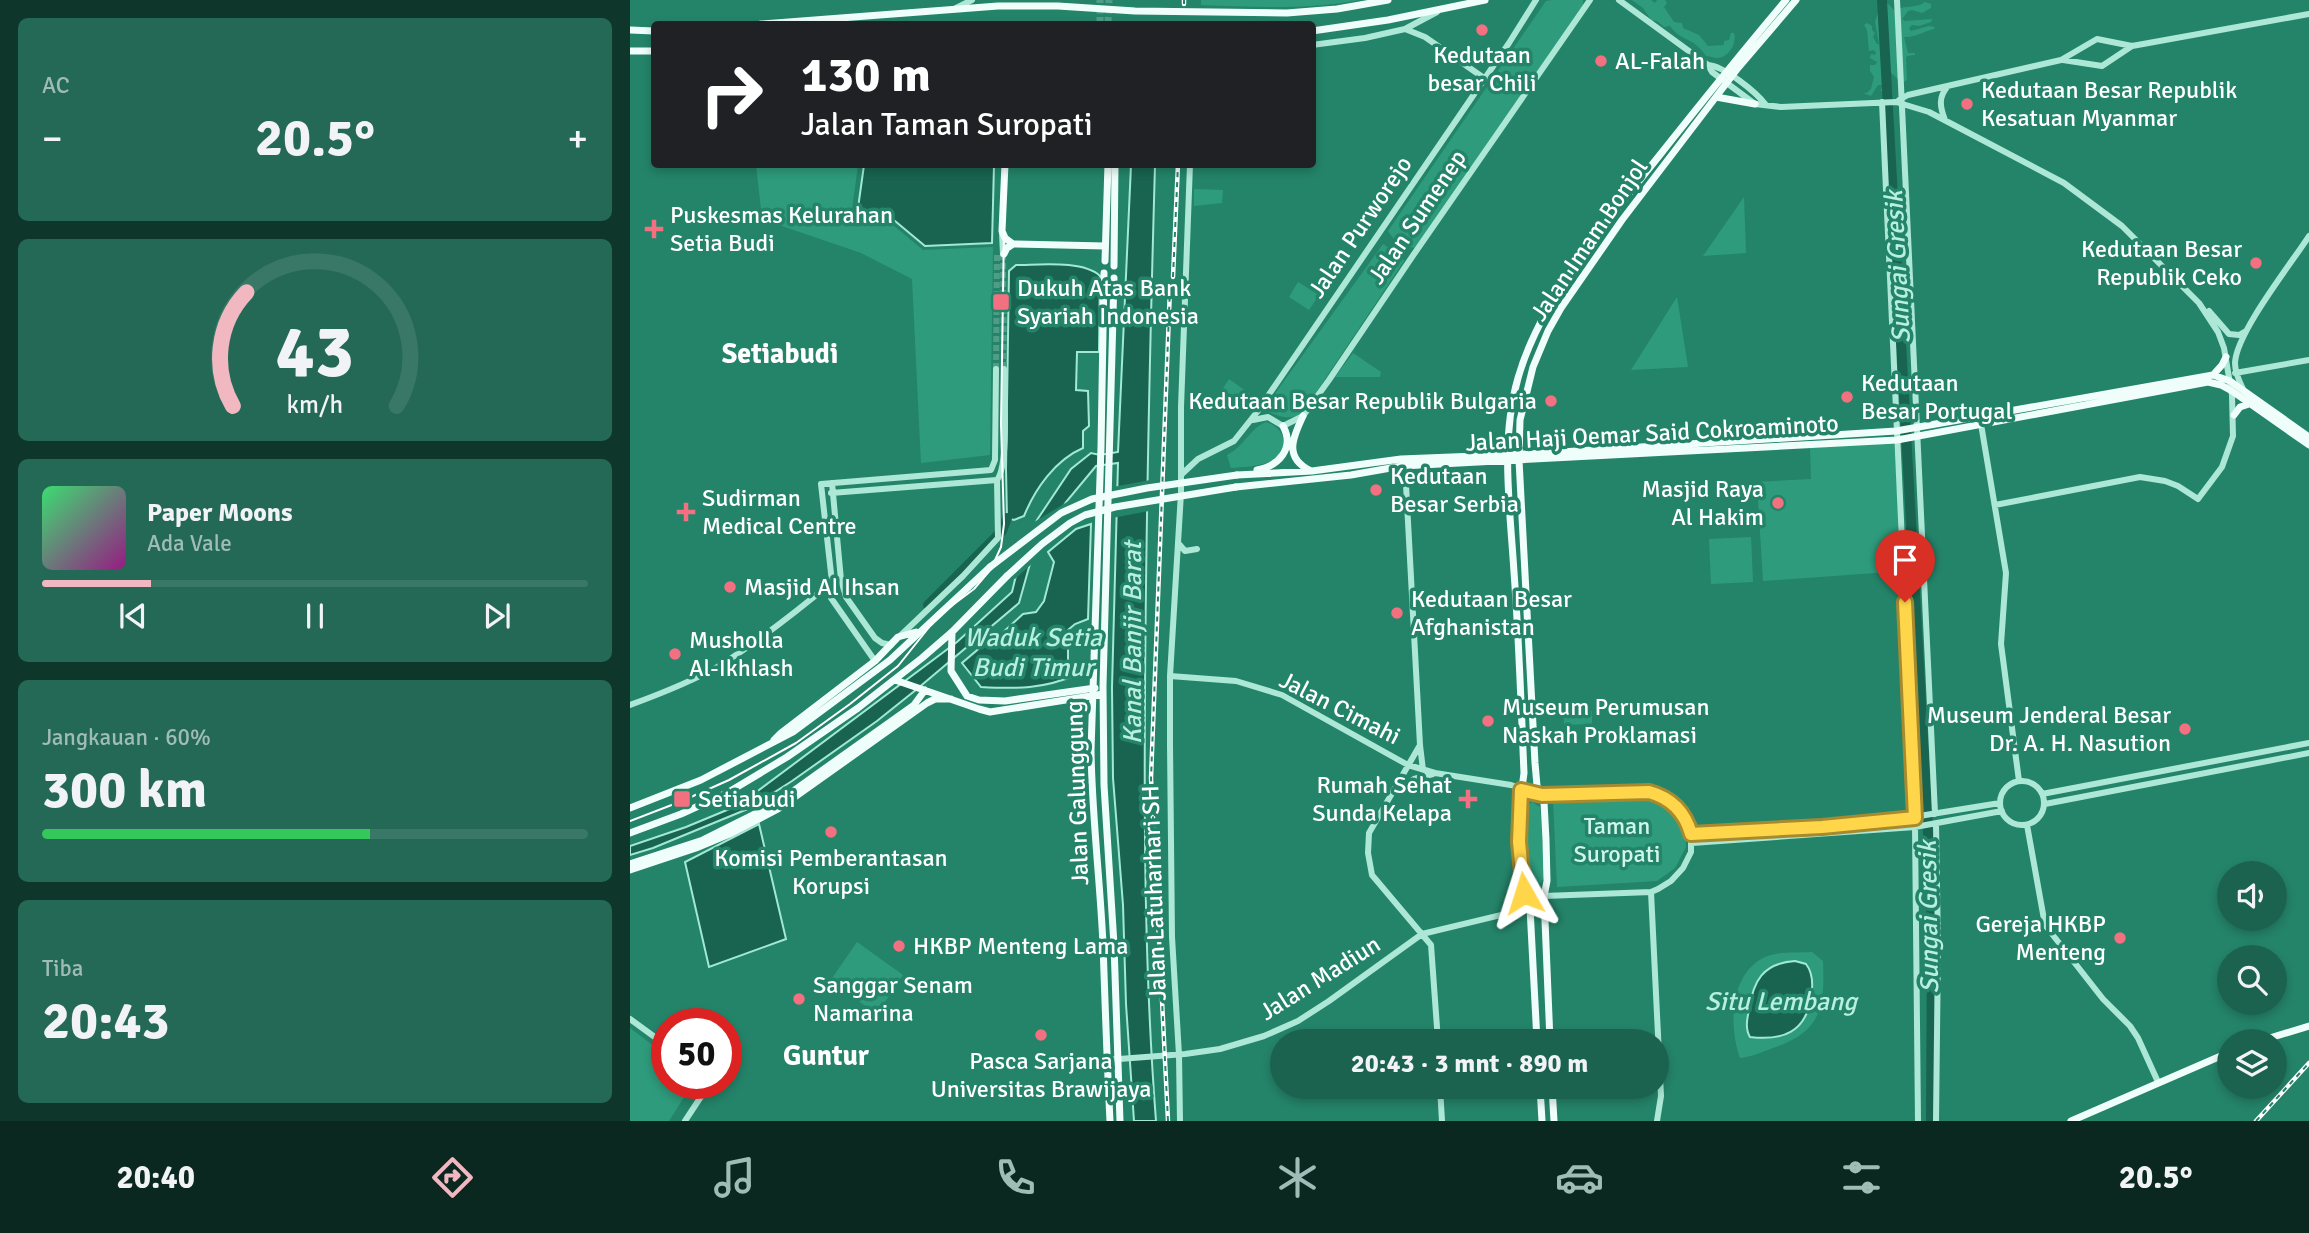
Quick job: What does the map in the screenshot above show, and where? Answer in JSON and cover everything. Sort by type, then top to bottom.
[{"type":"main road","points":[[1078,0],[1087,7]]},
{"type":"main road","points":[[798,21],[998,6],[1289,13],[1337,9],[1388,0]]},
{"type":"main road","points":[[1316,30],[1485,0]]},
{"type":"main road","name":"Jalan Imam Bonjol","points":[[1521,790],[1524,773],[1508,457],[1518,379],[1532,342],[1555,297],[1612,216],[1726,78],[1786,0]]},
{"type":"main road","name":"Jalan Imam Bonjol","points":[[1550,1029],[1544,896],[1547,848],[1542,795],[1537,786],[1535,763],[1519,457],[1522,407],[1533,367],[1561,308],[1623,218],[1716,97],[1726,78],[1796,0]]},
{"type":"main road","points":[[630,30],[651,31]]},
{"type":"main road","points":[[630,51],[651,51]]},
{"type":"main road","points":[[1716,97],[1755,104]]},
{"type":"main road","points":[[1005,168],[1004,238],[1013,244],[1105,246]]},
{"type":"main road","points":[[1086,246],[1096,250],[1104,260],[1108,168]]},
{"type":"main road","points":[[1114,266],[1115,168]]},
{"type":"main road","points":[[1086,246],[1097,238],[1106,226]]},
{"type":"main road","points":[[1002,252],[1013,244]]},
{"type":"main road","name":"Jalan Galunggung","points":[[1104,273],[1092,801],[1100,898],[1110,1121]]},
{"type":"main road","name":"Jalan Galunggung","points":[[1114,278],[1111,480],[1103,690],[1104,785],[1120,1121]]},
{"type":"main road","points":[[2226,357],[2216,375],[2232,376],[2244,391],[2309,438]]},
{"type":"main road","name":"Jalan Haji Oemar Said Cokroaminoto","points":[[1519,457],[1916,429],[1991,413],[2216,375]]},
{"type":"main road","name":"Jalan Haji Oemar Said Cokroaminoto","points":[[1238,475],[1312,471],[1401,459],[1519,457],[1898,440],[2202,382],[2215,383],[2232,391]]},
{"type":"main road","points":[[2232,391],[2309,445]]},
{"type":"main road","points":[[2234,415],[2241,407],[2249,404]]},
{"type":"main road","points":[[1303,416],[1293,442],[1293,451],[1301,466],[1312,471]]},
{"type":"main road","points":[[630,807],[701,780],[793,732],[891,660],[990,567],[1061,513],[1092,499],[1268,468],[1279,460],[1286,449],[1287,439],[1283,426]]},
{"type":"main road","name":"Jalan Haji Oemar Said Cokroaminoto","points":[[630,833],[681,814],[747,783],[898,681],[952,632],[1007,576],[1057,532],[1085,516],[1115,507],[1236,487],[1351,475],[1405,466],[1508,457]]},
{"type":"main road","points":[[1517,613],[1527,613]]},
{"type":"main road","points":[[770,744],[875,661],[898,637],[920,630]]},
{"type":"main road","points":[[952,632],[951,671],[967,696],[979,700],[1005,701],[1093,692]]},
{"type":"main road","points":[[898,681],[990,712],[1103,690]]},
{"type":"main road","points":[[862,747],[914,705],[923,689]]},
{"type":"main road","points":[[630,870],[696,848],[777,806],[927,703],[935,699],[951,699]]},
{"type":"main road","points":[[1521,790],[1519,842],[1524,893],[1530,908],[1536,1029]]},
{"type":"main road","points":[[630,864],[703,840],[777,806]]},
{"type":"main road","points":[[1100,898],[1111,897]]},
{"type":"main road","points":[[2287,1033],[2309,1026]]},
{"type":"main road","points":[[2071,1121],[2217,1057]]},
{"type":"main road","points":[[1541,1099],[1542,1121]]},
{"type":"main road","points":[[1553,1099],[1554,1121]]},
{"type":"street","points":[[956,8],[972,0]]},
{"type":"street","name":"Jalan Purworejo","points":[[1259,414],[1536,0]]},
{"type":"street","name":"Jalan Sumenep","points":[[1283,426],[1303,416],[1590,0]]},
{"type":"street","points":[[1619,0],[1708,65],[1712,72],[1759,97],[1766,105]]},
{"type":"street","points":[[1897,0],[1898,102],[1903,118],[1933,814]]},
{"type":"street","points":[[1316,44],[1405,29],[1442,9]]},
{"type":"street","points":[[1898,102],[1948,86],[2061,60],[2097,39],[2132,46],[2309,14]]},
{"type":"street","points":[[1423,18],[1422,33],[1425,37]]},
{"type":"street","points":[[1405,29],[1425,37],[1484,78]]},
{"type":"street","points":[[2061,60],[2102,66],[2132,46]]},
{"type":"street","points":[[1726,78],[1755,104],[1781,107],[1898,102],[1945,120],[2064,183],[2122,226],[2229,334],[2239,335],[2248,329]]},
{"type":"street","points":[[1945,120],[1941,101],[1943,91],[1948,86]]},
{"type":"street","points":[[1883,102],[1917,827],[1918,1121]]},
{"type":"street","points":[[1903,118],[1912,111],[1924,110]]},
{"type":"street","name":"Jalan Latuharhari SH","points":[[1181,1121],[1172,925],[1170,676],[1182,474],[1190,168]]},
{"type":"street","points":[[1002,231],[1002,252]]},
{"type":"street","points":[[1995,505],[2140,477],[2165,481],[2198,499],[2222,467],[2230,448],[2234,415],[2232,376],[2236,355],[2248,329],[2309,236]]},
{"type":"street","points":[[2199,303],[2218,332],[2232,376]]},
{"type":"street","points":[[2236,355],[2239,365],[2246,371]]},
{"type":"street","points":[[2232,376],[2309,360]]},
{"type":"street","points":[[875,661],[831,598],[832,582],[821,484],[985,471],[992,468],[995,460],[996,369]]},
{"type":"street","points":[[898,637],[963,576],[998,538],[997,480],[1003,466],[1004,369]]},
{"type":"street","points":[[995,407],[1004,407]]},
{"type":"street","points":[[1182,474],[1198,459],[1234,441],[1259,414],[1268,416],[1283,426]]},
{"type":"street","points":[[1981,424],[2006,580],[2001,643],[2019,781]]},
{"type":"street","points":[[1181,454],[1188,459],[1198,459]]},
{"type":"street","points":[[1405,466],[1423,770]]},
{"type":"street","points":[[822,494],[997,480]]},
{"type":"street","points":[[832,483],[841,580],[846,597],[876,638],[882,643],[892,645]]},
{"type":"street","points":[[1179,544],[1185,551],[1197,549]]},
{"type":"street","points":[[630,705],[719,666],[783,622],[832,582],[841,580]]},
{"type":"street","name":"Jalan Cimahi","points":[[1170,676],[1237,681],[1282,695],[1408,765],[1435,774]]},
{"type":"street","points":[[2042,793],[2309,743]]},
{"type":"street","points":[[1420,745],[1369,832],[1369,863],[1373,875],[1431,945],[1436,1029]]},
{"type":"street","points":[[2271,750],[2273,760]]},
{"type":"street","points":[[2045,804],[2309,753]]},
{"type":"street","points":[[2160,770],[2162,780]]},
{"type":"street","points":[[1392,795],[1414,779],[1435,774],[1511,785],[1542,795],[1649,792],[1664,797],[1679,809],[1691,834],[1688,859],[1678,874],[1651,892],[1544,896]]},
{"type":"street","points":[[2019,781],[2033,783],[2042,793],[2045,804],[2039,818],[2026,825],[2014,824],[2001,811],[2000,803],[2006,789],[2019,781]]},
{"type":"street","points":[[1691,834],[1822,827],[1916,818],[2000,803]]},
{"type":"street","points":[[1692,843],[1917,827],[2001,811]]},
{"type":"street","points":[[1934,824],[1938,947],[1936,1121]]},
{"type":"street","points":[[2026,825],[2045,925],[2103,999],[2130,1026],[2142,1045],[2158,1082]]},
{"type":"street","points":[[1651,892],[1661,1096],[1657,1121]]},
{"type":"street","name":"Jalan Madiun","points":[[1106,1060],[1179,1055],[1220,1049],[1264,1037],[1298,1021],[1422,934],[1530,908],[1544,896]]},
{"type":"street","points":[[630,1019],[651,1034]]},
{"type":"street","points":[[685,1121],[699,1099]]},
{"type":"street","points":[[1441,1099],[1442,1121]]},
{"type":"green space","points":[[1201,0],[1360,0],[1280,7],[1201,5]]},
{"type":"green space","points":[[1583,0],[1583,5],[1415,248],[1400,243],[1388,231],[1546,1]]},
{"type":"green space","points":[[1632,0],[1651,0],[1655,3],[1657,0],[1665,0],[1667,3],[1664,7],[1674,22],[1682,23],[1683,28],[1699,35],[1708,46],[1724,45],[1731,33],[1734,33],[1735,37],[1733,45],[1725,56],[1706,56],[1670,26],[1664,27],[1651,20],[1643,8]]},
{"type":"green space","points":[[1925,2],[1931,4],[1931,8],[1922,13],[1908,11],[1902,19],[1932,19],[1931,22],[1919,26],[1912,25],[1909,28],[1911,31],[1935,27],[1904,37],[1908,53],[1915,55],[1906,58],[1907,80],[1902,83],[1888,70],[1885,9],[1887,3],[1894,10]]},
{"type":"green space","points":[[1878,13],[1883,24],[1884,70],[1888,82],[1886,91],[1881,91],[1882,85],[1878,85],[1871,96],[1863,93],[1871,89],[1874,77],[1870,65],[1877,62],[1870,58],[1871,54],[1875,55],[1876,52],[1869,51],[1864,25],[1867,23],[1872,26],[1875,33],[1873,37],[1879,44],[1875,22]]},
{"type":"green space","points":[[756,168],[858,168],[852,209],[862,226],[894,226],[923,250],[993,247],[990,455],[921,463],[912,279],[861,253],[779,225],[763,226]]},
{"type":"green space","points":[[1194,189],[1223,190],[1222,203],[1194,206]]},
{"type":"green space","points":[[1744,197],[1746,253],[1703,256]]},
{"type":"green space","points":[[1383,244],[1402,256],[1404,261],[1303,412],[1282,417],[1268,412],[1266,406]]},
{"type":"green space","points":[[1298,282],[1319,295],[1309,310],[1289,297]]},
{"type":"green space","points":[[1677,297],[1688,367],[1631,370]]},
{"type":"green space","points":[[1353,353],[1381,372],[1380,377],[1335,377]]},
{"type":"green space","points":[[1229,379],[1250,394],[1243,406],[1222,390]]},
{"type":"green space","points":[[1266,422],[1283,436],[1284,442],[1279,454],[1262,464],[1231,468],[1227,455]]},
{"type":"green space","points":[[1894,442],[1903,571],[1763,581],[1757,482],[1811,479],[1810,448]]},
{"type":"green space","points":[[1751,537],[1753,582],[1711,584],[1709,539]]},
{"type":"green space","points":[[1592,711],[1592,724],[1564,725],[1564,713]]},
{"type":"green space","name":"Taman Suropati","points":[[1650,794],[1671,805],[1685,827],[1686,847],[1675,868],[1657,881],[1557,887],[1553,799]]},
{"type":"green space","points":[[1532,802],[1540,807],[1545,876],[1536,886],[1526,877],[1523,809]]},
{"type":"green space","points":[[857,942],[903,975],[877,1014],[830,981]]},
{"type":"green space","points":[[1812,952],[1823,961],[1823,992],[1817,1016],[1810,1026],[1789,1042],[1740,1058],[1733,1017],[1738,989],[1744,977],[1752,966],[1768,956]]},
{"type":"green space","points":[[630,1028],[651,1044],[651,1099],[683,1099],[669,1121],[630,1121]]},
{"type":"water","points":[[864,168],[994,168],[992,243],[925,246],[895,221],[865,222],[858,208]]},
{"type":"water","name":"Kanal Banjir Barat","points":[[1131,168],[1155,168],[1147,495],[1145,800],[1147,961],[1156,1121],[1134,1121],[1126,1004],[1123,905],[1113,778],[1112,688],[1118,463],[1096,466],[1066,502],[1033,553],[1019,603],[917,689],[877,721],[750,808],[630,855],[630,846],[739,805],[957,642],[1012,592],[1021,555],[1037,520],[1071,469],[1091,453],[1100,455],[1118,452]]},
{"type":"water","points":[[1016,265],[1072,265],[1100,276],[1099,352],[1077,352],[1076,390],[1088,391],[1089,426],[1083,431],[1083,448],[1064,460],[1047,476],[1024,516],[1014,520],[1007,518],[1006,469],[1009,271]]},
{"type":"water","name":"Waduk Setia Budi Timur","points":[[1091,524],[1088,619],[1068,630],[1068,660],[1076,668],[1076,675],[1030,687],[981,687],[962,663],[1023,614],[1036,612],[1044,601],[1054,562],[1048,552],[1076,529]]},
{"type":"water","points":[[759,824],[786,939],[709,967],[685,862]]},
{"type":"water","name":"Situ Lembang","points":[[1795,961],[1806,964],[1812,980],[1811,997],[1804,1019],[1791,1032],[1782,1035],[1750,1037],[1747,1020],[1757,982],[1775,965]]},
{"type":"pier","points":[[1134,2],[1163,3],[1163,21],[1134,21]]},
{"type":"pier","points":[[1150,480],[1149,511],[1112,518],[1113,487]]},
{"type":"pier","points":[[1072,499],[1054,523],[1035,561],[1015,579],[1012,578],[1018,554],[1031,524]]},
{"type":"waterway","name":"Sungai Gresik","points":[[1882,0],[1927,810],[1932,930],[1931,1121]]},
{"type":"waterway","points":[[928,605],[1002,531],[1007,518]]},
{"type":"tunnel","points":[[1100,0],[1100,21]]},
{"type":"tunnel","points":[[1108,21],[1109,0]]},
{"type":"tunnel","points":[[996,369],[997,254]]},
{"type":"tunnel","points":[[1003,254],[1004,369]]},
{"type":"tram line","points":[[630,821],[729,780],[796,743],[898,666],[942,613],[974,589],[991,569],[1001,547],[1004,524],[1001,424],[1005,168]]},
{"type":"railway","points":[[1173,277],[1178,168]]},
{"type":"railway","points":[[1168,1121],[1151,778],[1170,288]]},
{"type":"railway","points":[[2256,1121],[2309,1063]]},
{"type":"place","name":"Kedutaan besar Chili","points":[[1482,30]]},
{"type":"place","name":"AL-Falah","points":[[1601,61]]},
{"type":"place","name":"Kedutaan Besar Republik Kesatuan Myanmar","points":[[1967,104]]},
{"type":"place","name":"Puskesmas Kelurahan Setia Budi","points":[[654,229]]},
{"type":"place","name":"Kedutaan Besar Republik Ceko","points":[[2256,263]]},
{"type":"place","name":"Dukuh Atas Bank Syariah Indonesia","points":[[1001,302]]},
{"type":"place","name":"Kedutaan Besar Portugal","points":[[1847,397]]},
{"type":"place","name":"Kedutaan Besar Republik Bulgaria","points":[[1551,401]]},
{"type":"place","name":"Kedutaan Besar Serbia","points":[[1376,490]]},
{"type":"place","name":"Masjid Raya Al Hakim","points":[[1778,503]]},
{"type":"place","name":"Sudirman Medical Centre","points":[[686,512]]},
{"type":"place","name":"Masjid Al Ihsan","points":[[730,587]]},
{"type":"place","name":"Kedutaan Besar Afghanistan","points":[[1397,613]]},
{"type":"place","name":"Musholla Al-Ikhlash","points":[[675,654]]},
{"type":"place","name":"Museum Perumusan Naskah Proklamasi","points":[[1488,721]]},
{"type":"place","name":"Museum Jenderal Besar Dr. A. H. Nasution","points":[[2185,729]]},
{"type":"place","name":"Setiabudi","points":[[682,799]]},
{"type":"place","name":"Rumah Sehat Sunda Kelapa","points":[[1468,799]]},
{"type":"place","name":"Komisi Pemberantasan Korupsi","points":[[831,832]]},
{"type":"place","name":"Gereja HKBP Menteng","points":[[2120,938]]},
{"type":"place","name":"HKBP Menteng Lama","points":[[899,946]]},
{"type":"place","name":"Sanggar Senam Namarina","points":[[799,999]]},
{"type":"place","name":"Pasca Sarjana Universitas Brawijaya","points":[[1041,1035]]},
{"type":"district","name":"Setiabudi","points":[[780,353]]},
{"type":"district","name":"Guntur","points":[[826,1055]]},
{"type":"route","points":[[1524,893],[1519,842],[1521,790],[1542,795],[1655,793],[1679,809],[1691,834],[1822,827],[1915,818],[1905,602]]}]
